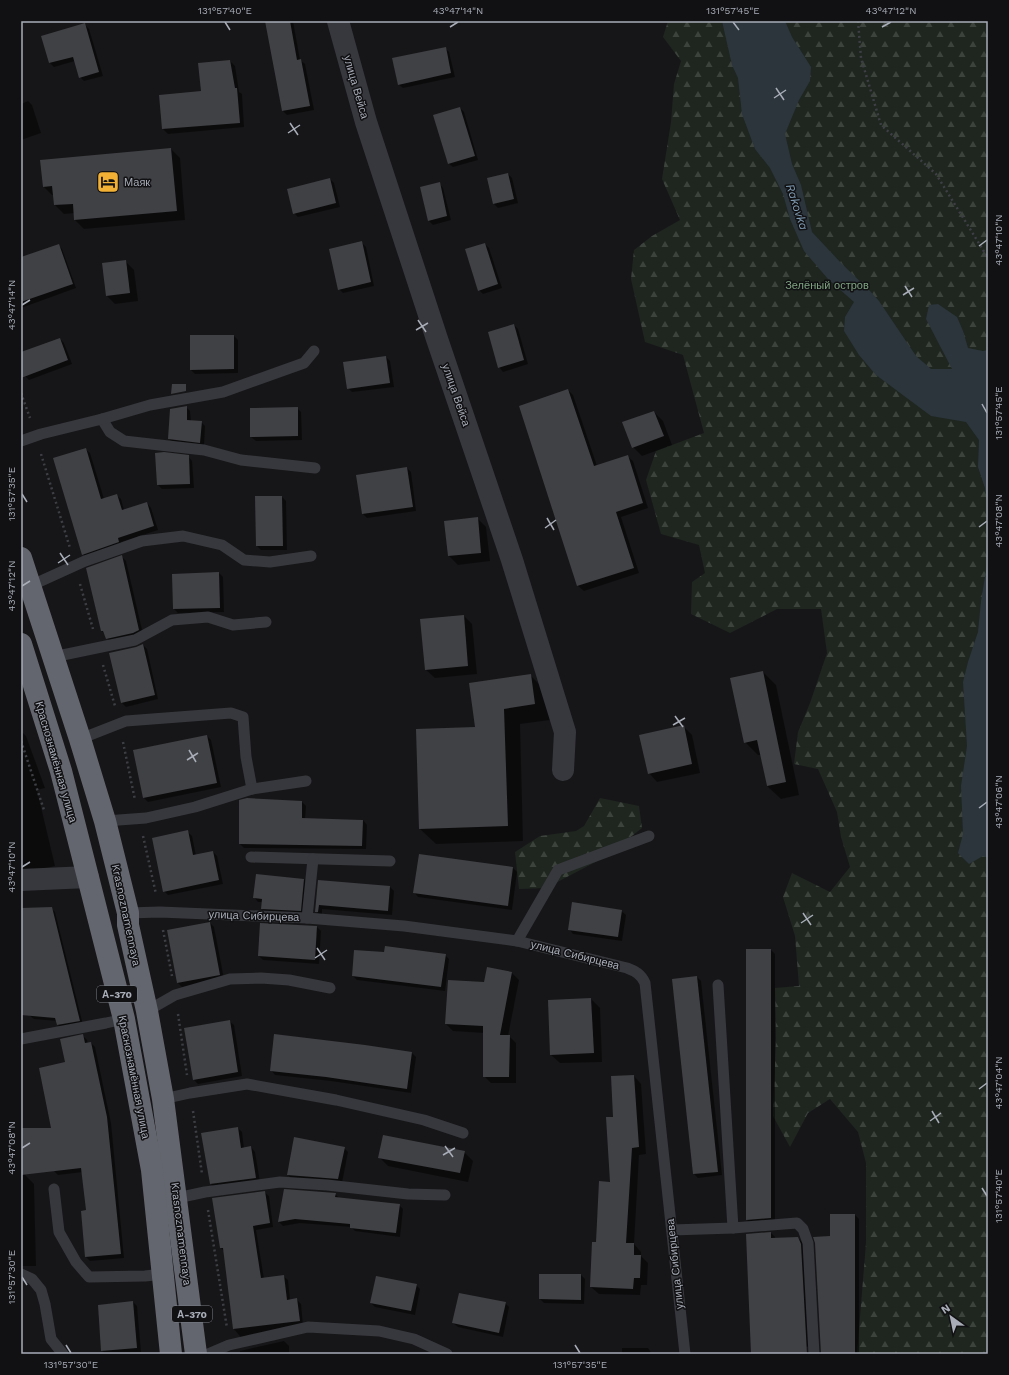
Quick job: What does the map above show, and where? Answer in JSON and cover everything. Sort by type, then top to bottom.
[{"type":"highway","name":"Krasnoznamennaya","points":[[21,558],[105,821],[128,913],[128,925],[147,1011],[163,1099],[196,1354]]},
{"type":"highway","name":"Краснознамённая улица","points":[[21,644],[61,771],[124,1019],[152,1170],[171,1354]]},
{"type":"highway","points":[[88,877],[118,874]]},
{"type":"street","name":"улица Вейса","points":[[338,21],[366,122],[437,339],[512,560],[565,732],[563,770]]},
{"type":"street","points":[[21,880],[88,877]]},
{"type":"lane","points":[[21,441],[41,434],[150,405],[223,392],[304,363],[314,352]]},
{"type":"lane","points":[[102,419],[110,432],[124,441],[204,450],[241,460],[315,468]]},
{"type":"lane","points":[[30,586],[85,561],[142,541],[183,536],[222,545],[244,560],[270,562],[311,556]]},
{"type":"lane","points":[[53,657],[135,640],[172,620],[208,617],[233,625],[266,622]]},
{"type":"lane","points":[[80,739],[126,721],[231,713],[243,717],[246,757],[252,789]]},
{"type":"lane","points":[[105,821],[146,818],[195,807],[252,789],[306,781]]},
{"type":"lane","points":[[517,941],[558,870],[649,836]]},
{"type":"lane","points":[[251,857],[390,862]]},
{"type":"lane","points":[[307,918],[313,859]]},
{"type":"lane","name":"улица Сибирцева","points":[[128,913],[160,912],[307,918],[404,926],[517,941],[627,968],[637,973],[642,977],[645,983],[685,1354]]},
{"type":"lane","points":[[147,1011],[175,995],[230,979],[260,978],[289,980],[330,988]]},
{"type":"lane","points":[[718,984],[732,1228]]},
{"type":"lane","points":[[21,1039],[124,1019]]},
{"type":"lane","points":[[163,1099],[247,1084],[336,1100],[424,1120],[463,1133]]},
{"type":"lane","points":[[177,1198],[205,1192],[280,1182],[327,1185],[408,1194],[446,1195]]},
{"type":"lane","points":[[54,1189],[59,1232],[76,1262],[89,1277],[145,1276],[163,1274]]},
{"type":"lane","points":[[672,1230],[732,1228],[797,1223],[804,1229],[808,1243],[814,1354]]},
{"type":"lane","points":[[21,1274],[32,1279],[40,1290],[45,1304],[51,1339],[63,1354]]},
{"type":"lane","points":[[208,1354],[229,1345],[308,1327],[379,1331],[414,1339],[446,1354]]},
{"type":"path","points":[[858,21],[860,58],[881,125],[936,174],[988,258]]},
{"type":"green space","name":"Зелёный остров","points":[[668,21],[988,21],[988,1354],[857,1354],[866,1243],[866,1163],[858,1132],[830,1099],[808,1113],[790,1147],[773,1116],[776,1038],[775,988],[799,986],[795,936],[783,897],[792,873],[830,892],[850,867],[841,837],[837,812],[818,769],[794,764],[798,732],[810,703],[827,653],[821,609],[777,609],[730,633],[691,614],[692,582],[705,573],[699,545],[661,534],[646,480],[656,451],[704,433],[683,355],[645,342],[631,279],[634,250],[652,236],[680,220],[662,179],[671,122],[674,84],[681,61],[663,37]]},
{"type":"green space","points":[[600,798],[639,806],[642,828],[605,857],[546,888],[519,889],[515,852],[540,836],[576,831],[584,826]]},
{"type":"water","name":"Rakovka","points":[[722,21],[785,21],[792,37],[811,67],[810,81],[799,100],[785,134],[792,164],[801,185],[812,232],[879,301],[916,356],[931,369],[952,369],[926,319],[929,305],[938,304],[957,317],[968,348],[983,351],[988,350],[988,508],[985,488],[978,467],[979,440],[966,422],[931,416],[876,375],[859,355],[844,331],[845,317],[854,302],[828,279],[804,251],[790,219],[783,194],[770,168],[755,149],[742,114],[738,78],[732,65]]},
{"type":"water","points":[[988,559],[988,858],[983,856],[969,864],[958,853],[963,834],[961,786],[967,746],[963,682],[978,632],[981,601]]},
{"type":"building","points":[[265,21],[290,21],[297,60],[301,59],[310,106],[282,111]]},
{"type":"building","points":[[85,23],[99,72],[79,78],[73,57],[49,63],[41,36]]},
{"type":"building","points":[[446,47],[451,73],[398,85],[392,58]]},
{"type":"building","points":[[230,60],[235,88],[237,88],[240,123],[162,129],[159,95],[201,91],[198,63]]},
{"type":"building","points":[[460,107],[475,156],[448,164],[433,115]]},
{"type":"building","name":"Маяк","points":[[171,148],[177,211],[74,220],[73,204],[54,205],[52,186],[43,187],[40,160]]},
{"type":"building","points":[[508,173],[514,199],[493,204],[487,178]]},
{"type":"building","points":[[330,178],[336,203],[293,214],[287,189]]},
{"type":"building","points":[[440,182],[447,216],[428,221],[420,187]]},
{"type":"building","points":[[362,241],[371,282],[338,290],[329,249]]},
{"type":"building","points":[[485,243],[498,284],[478,291],[465,249]]},
{"type":"building","points":[[59,244],[73,284],[21,302],[21,257]]},
{"type":"building","points":[[126,260],[130,293],[106,296],[102,263]]},
{"type":"building","points":[[514,324],[524,360],[498,368],[488,332]]},
{"type":"building","points":[[190,335],[234,335],[234,369],[190,370]]},
{"type":"building","points":[[60,338],[68,360],[21,378],[21,352]]},
{"type":"building","points":[[386,356],[390,383],[347,389],[343,362]]},
{"type":"building","points":[[172,384],[186,384],[186,391],[171,394]]},
{"type":"building","points":[[568,389],[594,466],[628,455],[643,503],[616,512],[634,568],[577,586],[519,406]]},
{"type":"building","points":[[187,406],[187,420],[202,421],[200,443],[168,439],[170,409]]},
{"type":"building","points":[[298,407],[298,436],[250,437],[250,408]]},
{"type":"building","points":[[654,411],[664,436],[632,448],[622,422]]},
{"type":"building","points":[[86,448],[101,499],[117,494],[122,510],[147,502],[154,526],[118,538],[119,542],[82,555],[53,458]]},
{"type":"building","points":[[164,452],[189,455],[190,484],[157,485],[155,453]]},
{"type":"building","points":[[407,467],[413,507],[362,514],[356,475]]},
{"type":"building","points":[[255,496],[282,496],[283,546],[256,546]]},
{"type":"building","points":[[478,517],[481,553],[448,556],[444,521]]},
{"type":"building","points":[[122,555],[139,630],[133,633],[106,639],[103,631],[101,631],[86,568]]},
{"type":"building","points":[[219,572],[220,608],[173,609],[172,574]]},
{"type":"building","points":[[464,615],[468,666],[425,670],[420,619]]},
{"type":"building","points":[[143,644],[155,695],[121,703],[109,653]]},
{"type":"building","points":[[763,671],[786,782],[767,786],[757,740],[744,743],[730,678]]},
{"type":"building","points":[[531,674],[535,704],[504,709],[508,826],[419,829],[416,729],[475,727],[469,683]]},
{"type":"building","points":[[684,725],[692,764],[648,774],[639,735]]},
{"type":"building","points":[[207,735],[217,783],[143,798],[133,750]]},
{"type":"building","points":[[247,798],[302,801],[302,818],[363,820],[362,846],[239,844],[239,800]]},
{"type":"building","points":[[188,830],[193,855],[213,851],[219,880],[163,892],[152,838]]},
{"type":"building","points":[[419,854],[513,867],[508,906],[413,893]]},
{"type":"building","points":[[256,874],[304,879],[301,911],[261,909],[262,899],[253,898]]},
{"type":"building","points":[[318,880],[390,886],[388,911],[319,905],[318,912],[315,912]]},
{"type":"building","points":[[572,902],[622,910],[618,937],[568,930]]},
{"type":"building","points":[[52,907],[80,1021],[57,1025],[55,1018],[21,1015],[21,908]]},
{"type":"building","points":[[210,922],[220,975],[177,983],[167,930]]},
{"type":"building","points":[[260,923],[317,926],[315,960],[258,956]]},
{"type":"building","points":[[385,946],[446,954],[441,987],[352,976],[354,950],[384,952]]},
{"type":"building","points":[[746,949],[771,949],[771,1218],[746,1220]]},
{"type":"building","points":[[487,967],[512,972],[500,1035],[510,1035],[509,1077],[483,1077],[483,1026],[445,1024],[448,980],[484,982]]},
{"type":"building","points":[[697,976],[718,1172],[693,1174],[672,979]]},
{"type":"building","points":[[591,998],[594,1053],[550,1055],[548,1000]]},
{"type":"building","points":[[230,1020],[238,1072],[193,1080],[184,1028]]},
{"type":"building","points":[[83,1034],[85,1043],[91,1042],[107,1117],[121,1254],[85,1257],[81,1211],[86,1210],[81,1168],[21,1175],[21,1128],[51,1128],[39,1068],[65,1062],[60,1039]]},
{"type":"building","points":[[274,1034],[412,1052],[407,1089],[326,1077],[270,1071]]},
{"type":"building","points":[[634,1075],[639,1147],[632,1148],[626,1243],[634,1243],[634,1255],[641,1255],[640,1278],[634,1278],[633,1289],[590,1287],[592,1242],[596,1242],[599,1181],[610,1182],[606,1117],[613,1117],[611,1076]]},
{"type":"building","points":[[238,1127],[241,1148],[251,1146],[256,1178],[210,1184],[201,1133]]},
{"type":"building","points":[[383,1135],[465,1151],[460,1173],[378,1158]]},
{"type":"building","points":[[294,1137],[345,1147],[338,1179],[287,1175]]},
{"type":"building","points":[[284,1189],[336,1193],[335,1197],[400,1204],[396,1233],[350,1228],[350,1224],[295,1219],[278,1222]]},
{"type":"building","points":[[265,1191],[270,1223],[253,1226],[261,1278],[284,1275],[287,1300],[297,1298],[300,1321],[233,1329],[223,1248],[220,1248],[212,1198]]},
{"type":"building","points":[[830,1214],[855,1214],[855,1354],[821,1354],[815,1243],[813,1237],[830,1236]]},
{"type":"building","points":[[771,1232],[771,1238],[798,1237],[801,1244],[807,1354],[751,1354],[746,1234]]},
{"type":"building","points":[[539,1274],[581,1274],[581,1300],[539,1299]]},
{"type":"building","points":[[376,1276],[417,1284],[411,1311],[370,1303]]},
{"type":"building","points":[[459,1293],[506,1302],[499,1333],[452,1323]]},
{"type":"building","points":[[133,1301],[137,1348],[101,1351],[98,1305]]},
{"type":"place","name":"Маяк","points":[[108,182]]}]
